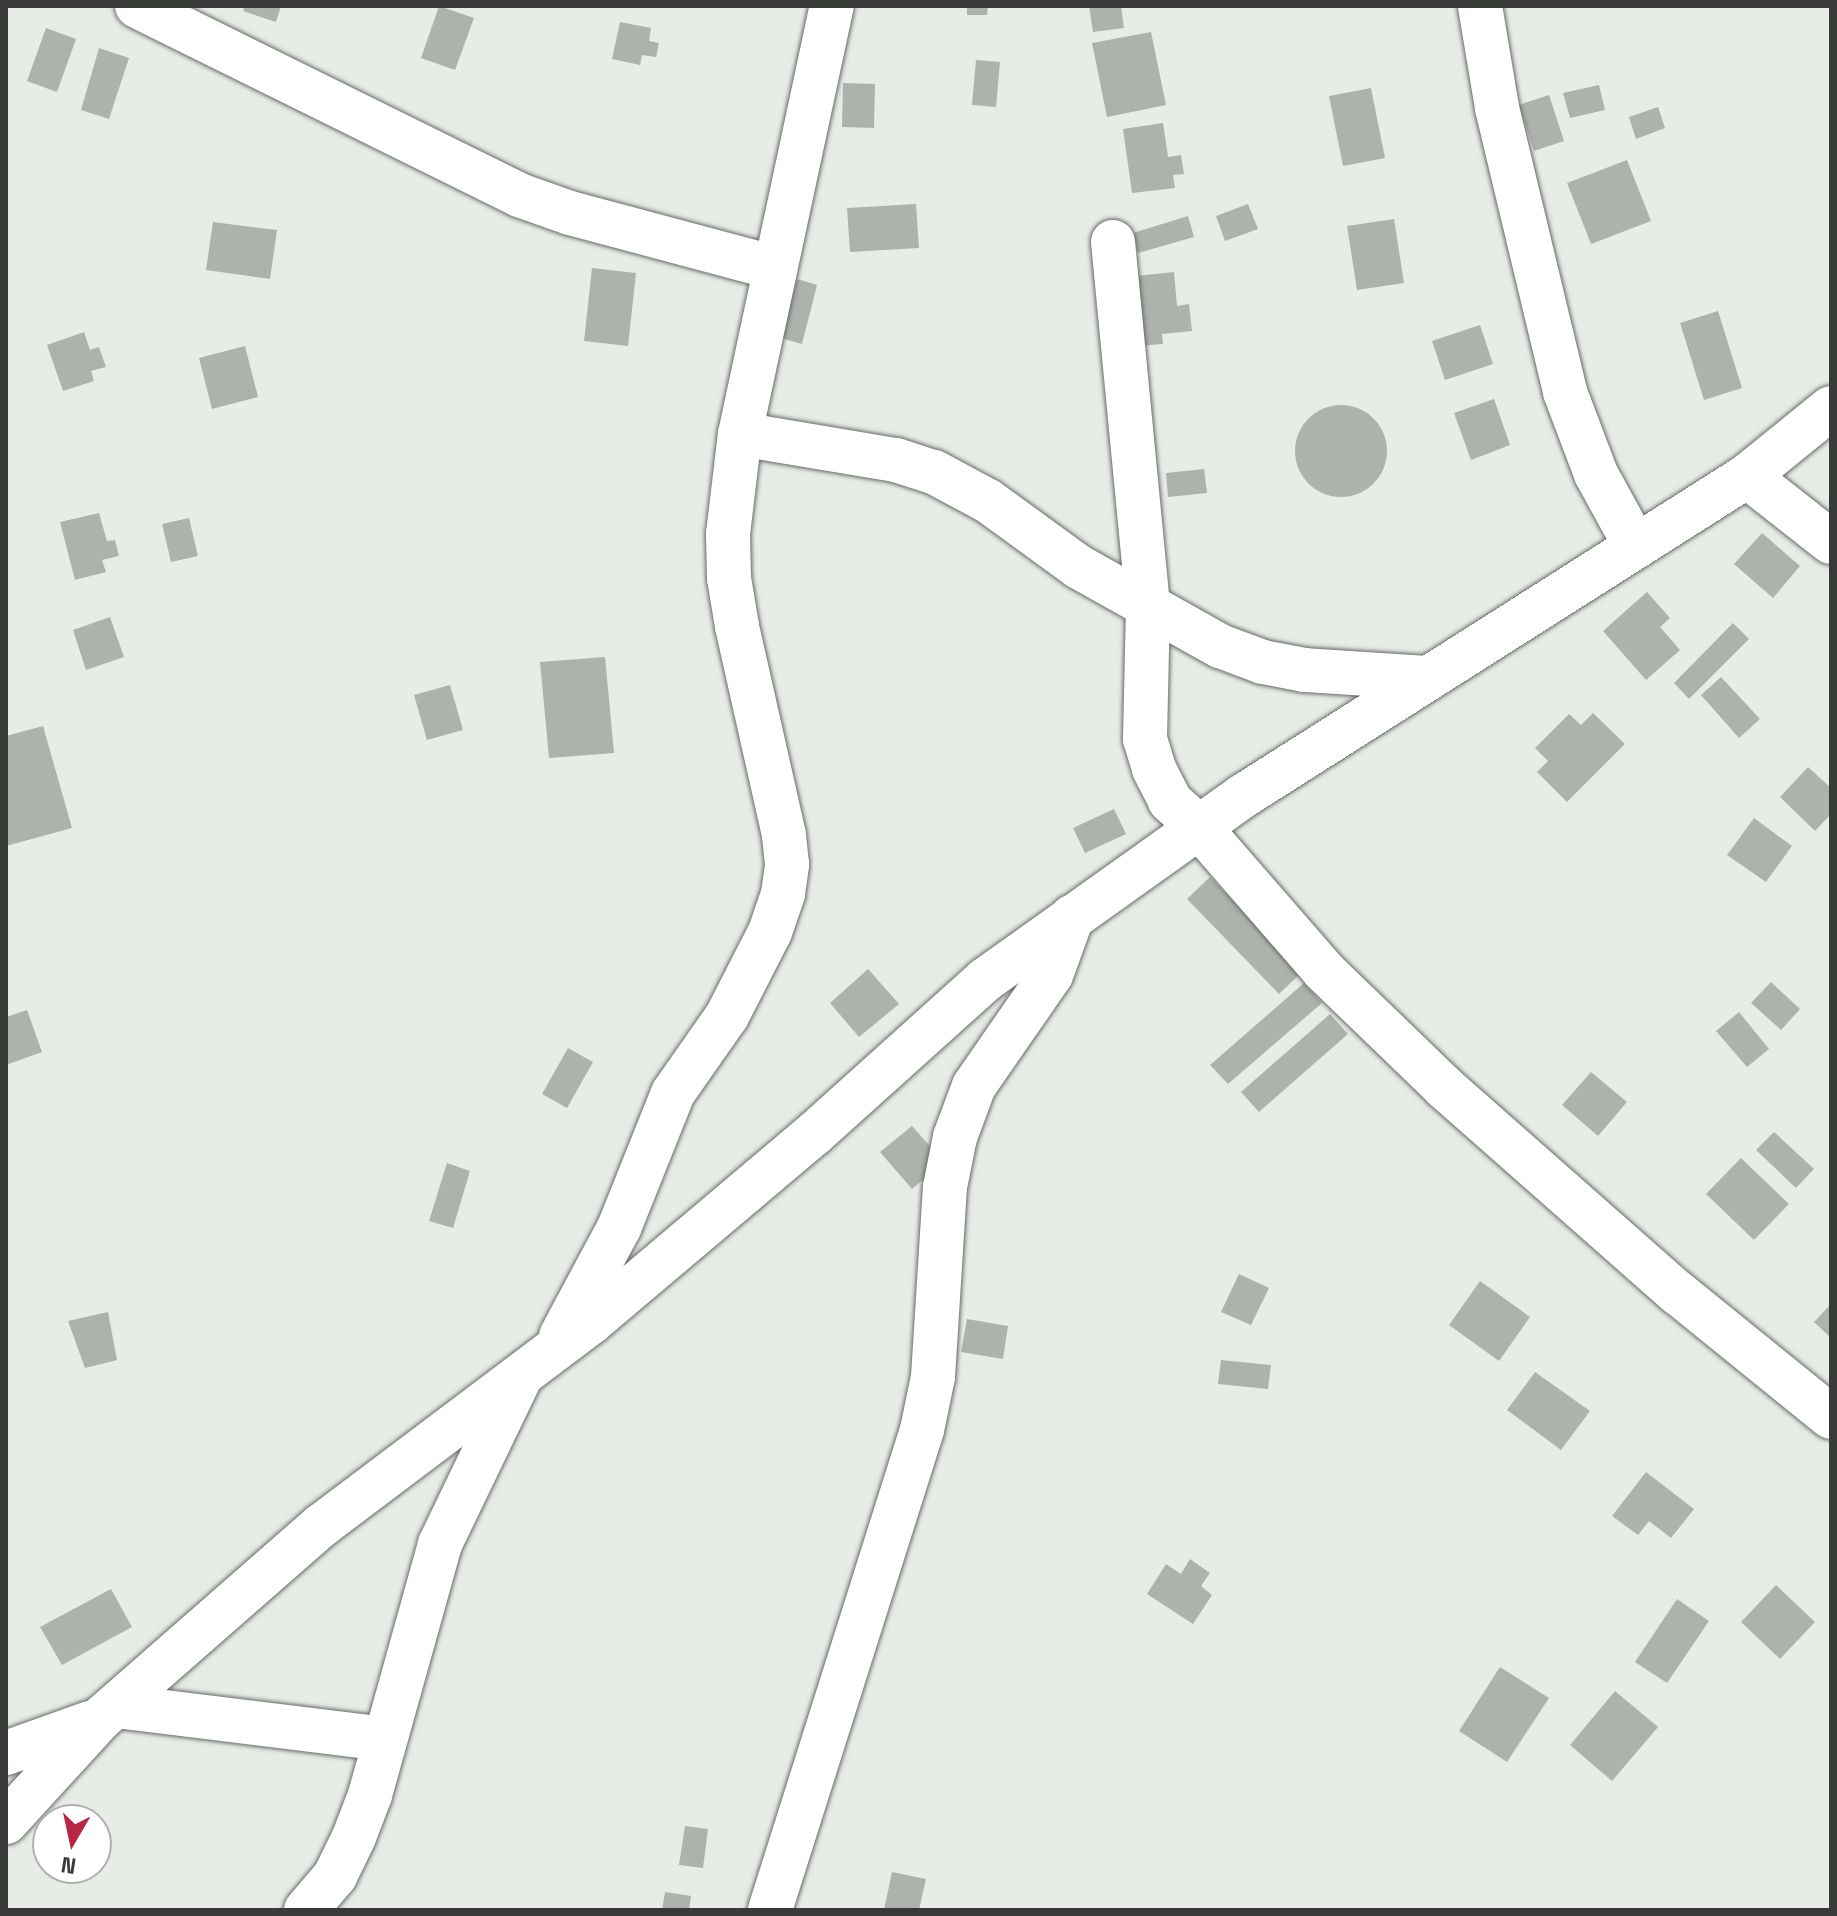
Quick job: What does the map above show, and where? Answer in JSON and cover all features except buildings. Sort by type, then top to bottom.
[{"type":"street","points":[[137,6],[519,195],[570,213],[775,268]]},
{"type":"street","points":[[306,1910],[335,1876],[354,1837],[440,1544],[537,1363],[619,1228],[673,1093],[727,1016],[770,932],[783,894],[787,864],[784,835],[766,766],[729,578],[728,534],[740,434],[832,6]]},
{"type":"street","points":[[1480,6],[1497,108],[1565,392],[1596,474],[1636,547]]},
{"type":"street","points":[[1113,242],[1148,606],[1145,739],[1154,769],[1170,801],[1199,827],[1324,971],[1444,1087],[1678,1293],[1831,1417]]},
{"type":"street","points":[[6,1822],[107,1713],[322,1525],[537,1363],[814,1134],[957,1002],[1199,827],[1747,476],[1831,408]]},
{"type":"street","points":[[740,434],[896,460],[934,472],[988,501],[1079,567],[1220,646],[1263,662],[1305,670],[1428,678]]},
{"type":"street","points":[[1747,476],[1831,542]]},
{"type":"street","points":[[770,1910],[922,1430],[933,1377],[945,1187],[955,1137],[974,1086],[1056,966],[1072,917]]},
{"type":"street","points":[[6,1753],[107,1713],[384,1739]]}]
